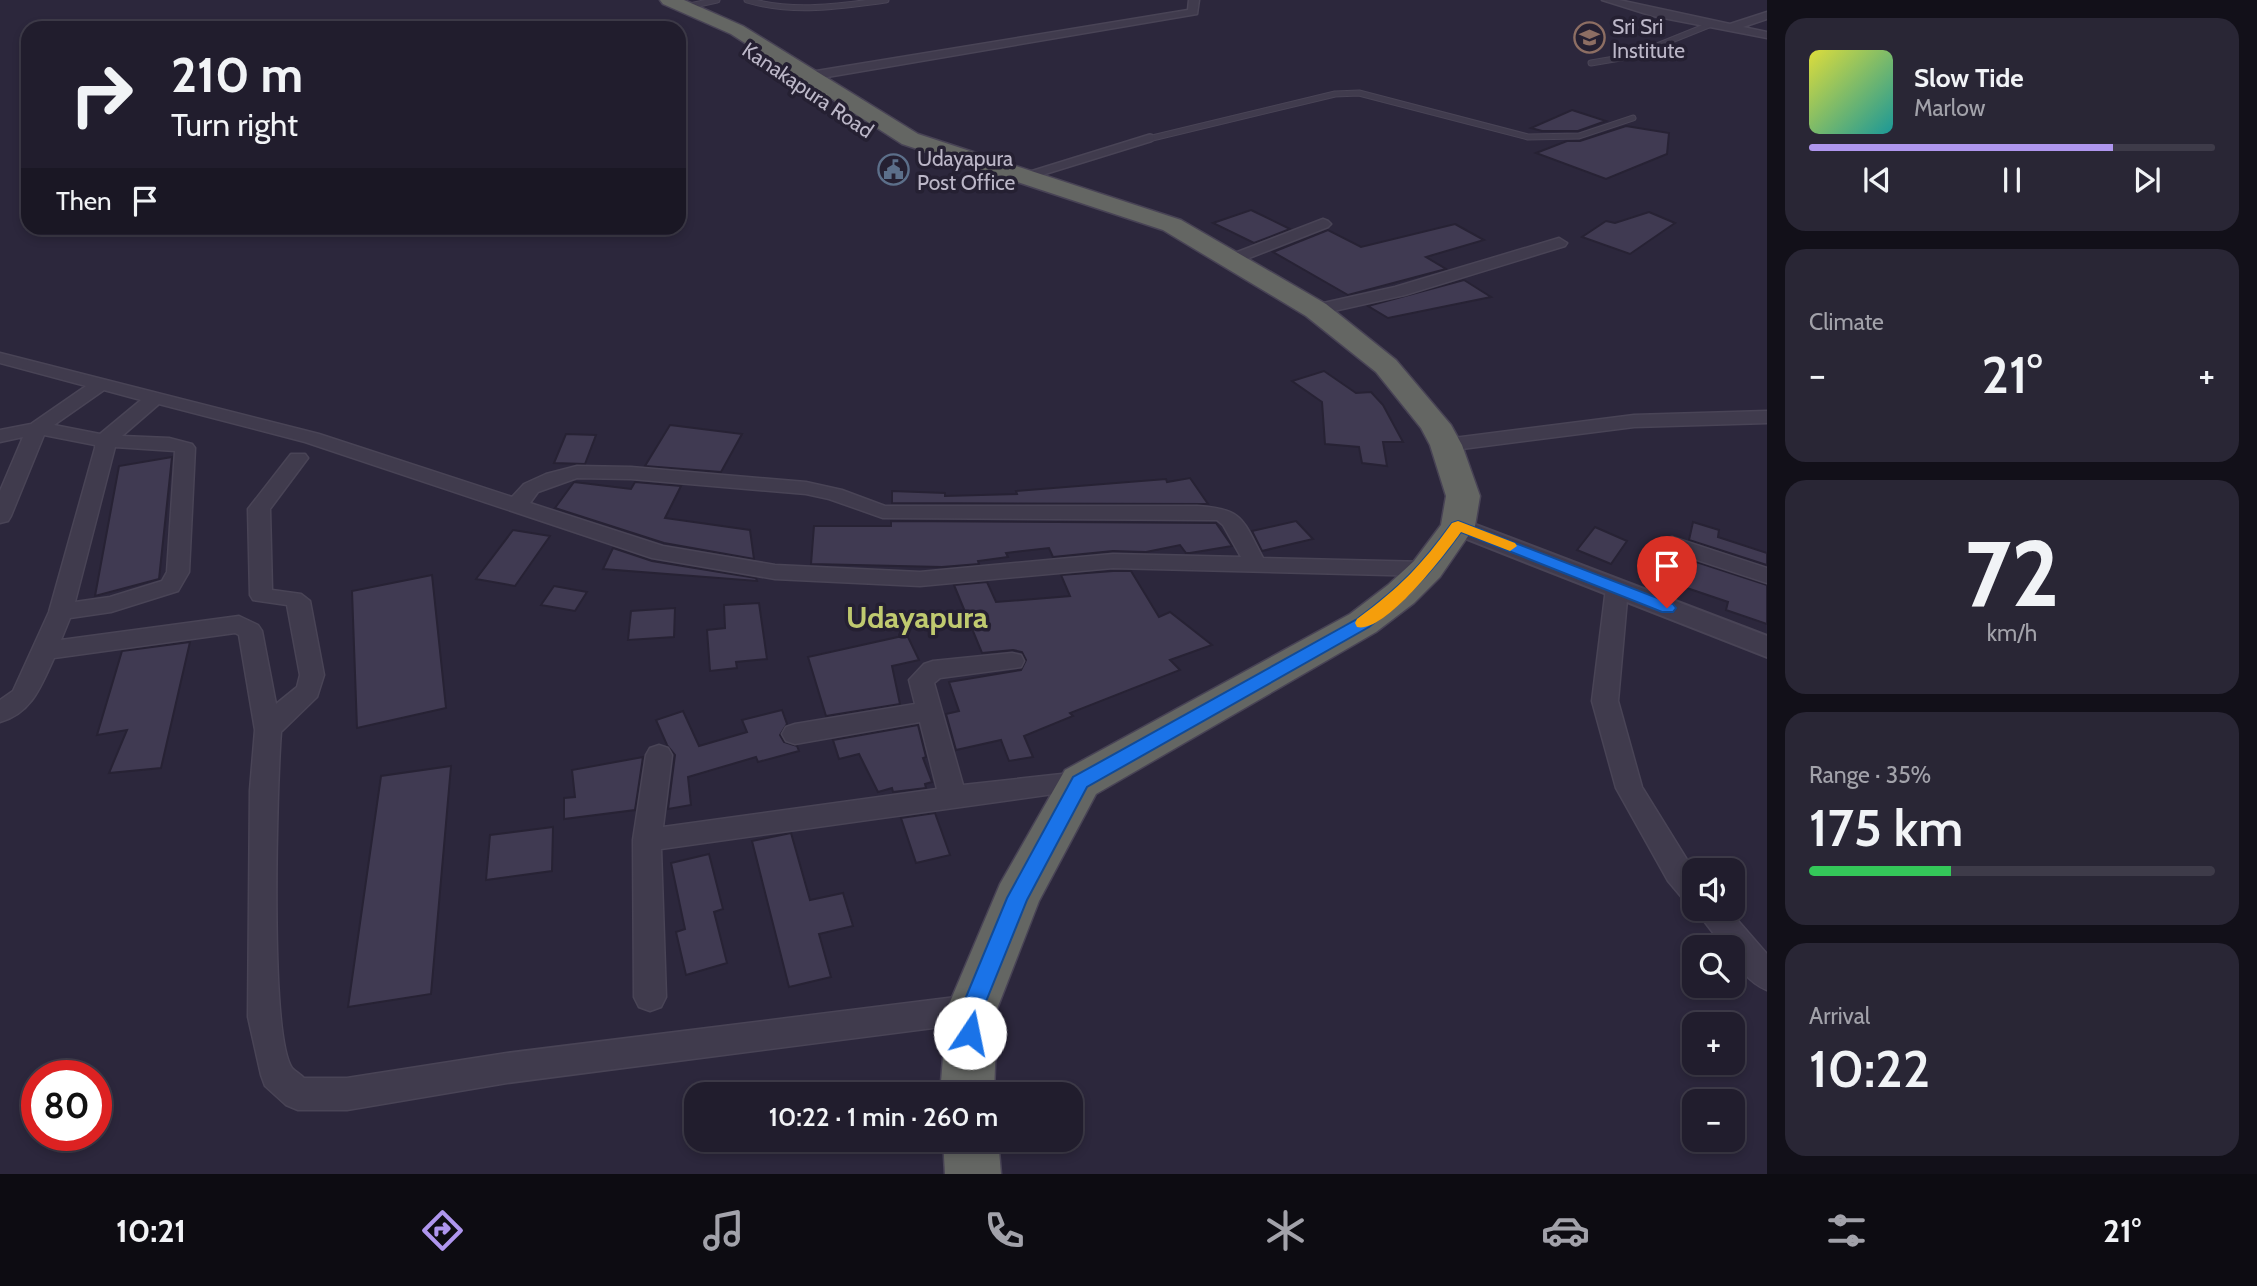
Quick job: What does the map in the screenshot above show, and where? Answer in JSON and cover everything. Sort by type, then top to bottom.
[{"type":"highway","name":"Kanakapura Road","points":[[645,0],[722,33],[802,77]]},
{"type":"highway","name":"Kanakapura Road","points":[[677,3],[737,30],[802,77],[870,133],[1143,231],[1224,253]]},
{"type":"highway","name":"Kanakapura Road","points":[[937,155],[1024,177],[1172,225],[1224,253],[1316,310],[1386,366],[1434,425],[1446,445],[1463,496],[1458,526],[1427,569],[1401,594],[1363,623],[1080,782]]},
{"type":"highway","points":[[968,1082],[972,1009],[1017,898],[1080,782]]},
{"type":"highway","points":[[971,1152],[972,1174]]},
{"type":"street","points":[[802,77],[1192,12],[1194,0]]},
{"type":"street","points":[[1607,0],[1709,25],[1767,35]]},
{"type":"street","points":[[1728,29],[1767,15]]},
{"type":"street","points":[[1224,253],[1323,224]]},
{"type":"street","points":[[1316,310],[1399,291],[1559,243]]},
{"type":"street","points":[[0,358],[312,438],[660,553],[775,572],[920,579],[1113,561],[1427,569]]},
{"type":"street","points":[[0,436],[37,428],[102,383]]},
{"type":"street","points":[[104,441],[156,397]]},
{"type":"street","points":[[1446,445],[1634,421],[1767,417]]},
{"type":"street","points":[[37,428],[104,441],[169,444],[185,448],[178,572],[170,586],[111,604],[61,612]]},
{"type":"street","points":[[0,516],[37,428]]},
{"type":"street","points":[[0,713],[23,697],[46,651],[61,612],[105,448],[104,441]]},
{"type":"street","points":[[268,730],[279,716],[309,691],[312,675],[298,601],[290,597],[261,595],[259,509],[298,458]]},
{"type":"street","points":[[516,506],[531,488],[553,478],[577,472],[604,472],[806,488],[835,494],[883,512],[1223,514],[1232,522],[1257,566]]},
{"type":"street","points":[[1458,526],[1767,648]]},
{"type":"street","points":[[1672,544],[1767,576]]},
{"type":"street","points":[[1618,588],[1605,701],[1629,788],[1682,878]]},
{"type":"street","points":[[46,651],[239,624],[250,631],[268,730],[263,790],[264,1017],[277,1075],[298,1094],[347,1094],[507,1068],[972,1009]]},
{"type":"street","points":[[953,797],[921,680],[933,670],[1012,661]]},
{"type":"street","points":[[795,733],[929,711]]},
{"type":"street","points":[[650,997],[647,840],[659,755]]},
{"type":"street","points":[[647,840],[1080,782]]},
{"type":"street","points":[[1720,921],[1767,976]]},
{"type":"lane","points":[[677,3],[717,0]]},
{"type":"lane","points":[[747,0],[783,9],[886,0]]},
{"type":"lane","points":[[1591,64],[1632,56],[1709,25]]},
{"type":"lane","points":[[1024,177],[1154,137],[1335,94],[1359,93],[1528,137],[1579,136],[1633,118]]},
{"type":"building","points":[[1572,110],[1606,121],[1578,131],[1542,131],[1531,128]]},
{"type":"building","points":[[1626,126],[1669,133],[1667,154],[1606,179],[1536,153],[1567,141],[1580,141]]},
{"type":"building","points":[[1251,210],[1290,229],[1254,243],[1213,223]]},
{"type":"building","points":[[1649,212],[1675,223],[1630,254],[1582,237],[1606,221],[1615,223]]},
{"type":"building","points":[[1455,224],[1484,240],[1426,257],[1446,269],[1348,295],[1273,252],[1328,230],[1361,247]]},
{"type":"building","points":[[1464,280],[1491,297],[1388,318],[1368,306]]},
{"type":"building","points":[[1324,371],[1356,393],[1371,392],[1383,405],[1403,442],[1383,442],[1387,466],[1362,463],[1359,447],[1325,444],[1322,402],[1292,381]]},
{"type":"building","points":[[670,425],[742,434],[721,472],[645,466]]},
{"type":"building","points":[[566,434],[596,435],[585,464],[554,463]]},
{"type":"building","points":[[172,457],[159,579],[95,596],[119,466]]},
{"type":"building","points":[[1190,478],[1208,504],[892,503],[892,491],[945,493],[945,496],[1017,494],[1016,491],[1166,479],[1167,482]]},
{"type":"building","points":[[574,482],[631,489],[635,482],[681,486],[665,518],[750,530],[754,559],[664,543],[555,508]]},
{"type":"building","points":[[891,521],[1216,523],[1232,546],[1190,553],[1186,553],[1180,545],[1146,552],[1113,551],[1053,557],[1049,548],[1006,553],[1008,557],[978,561],[979,564],[942,567],[811,564],[814,526],[891,526]]},
{"type":"building","points":[[1296,521],[1313,539],[1262,551],[1252,531]]},
{"type":"building","points":[[1693,522],[1719,530],[1718,537],[1767,553],[1767,565],[1689,540]]},
{"type":"building","points":[[1595,527],[1627,541],[1611,564],[1577,550]]},
{"type":"building","points":[[513,530],[550,536],[515,586],[476,579]]},
{"type":"building","points":[[613,548],[652,561],[756,578],[757,581],[603,569]]},
{"type":"building","points":[[1684,558],[1767,585],[1767,624],[1726,610],[1728,602],[1678,585]]},
{"type":"building","points":[[1131,571],[1159,617],[1170,612],[1212,645],[1170,660],[1180,670],[1070,713],[1073,716],[1024,736],[1033,757],[1009,761],[1001,740],[956,750],[946,714],[959,711],[949,682],[1021,670],[1026,660],[1022,652],[1013,650],[982,653],[954,585],[987,582],[996,602],[1070,596],[1061,575]]},
{"type":"building","points":[[432,575],[446,708],[357,728],[352,591]]},
{"type":"building","points":[[554,586],[587,592],[575,611],[541,605]]},
{"type":"building","points":[[759,603],[767,659],[736,662],[737,668],[710,671],[707,630],[725,628],[724,605]]},
{"type":"building","points":[[675,608],[674,637],[628,640],[631,611]]},
{"type":"building","points":[[907,635],[919,660],[892,666],[900,704],[826,716],[808,657]]},
{"type":"building","points":[[190,642],[161,768],[109,773],[127,730],[97,735],[122,651]]},
{"type":"building","points":[[782,710],[787,724],[780,735],[784,742],[797,746],[799,751],[758,762],[756,757],[688,777],[691,805],[668,809],[675,755],[667,745],[656,720],[683,711],[699,746],[747,732],[742,720]]},
{"type":"building","points":[[918,725],[926,757],[923,758],[932,782],[925,784],[926,788],[893,792],[892,788],[878,792],[859,754],[839,759],[833,740]]},
{"type":"building","points":[[643,757],[635,810],[564,819],[564,798],[575,797],[572,770]]},
{"type":"building","points":[[451,766],[431,994],[348,1007],[381,776]]},
{"type":"building","points":[[935,813],[950,855],[916,863],[901,818]]},
{"type":"building","points":[[553,827],[552,871],[486,880],[490,835]]},
{"type":"building","points":[[791,833],[810,900],[843,893],[853,926],[819,934],[831,977],[789,987],[752,841]]},
{"type":"building","points":[[709,854],[723,909],[714,912],[727,963],[686,975],[676,932],[685,929],[671,863]]},
{"type":"slow traffic","points":[[1363,623],[1401,594],[1427,569],[1458,526],[1510,546]]},
{"type":"place","name":"Sri Sri Institute","points":[[1589,38]]},
{"type":"place","name":"Udayapura Post Office","points":[[894,170]]},
{"type":"district","name":"Udayapura","points":[[917,617]]},
{"type":"route","points":[[970,1033],[972,1009],[1017,898],[1080,782],[1363,623],[1401,594],[1427,569],[1458,526],[1667,608]]}]
